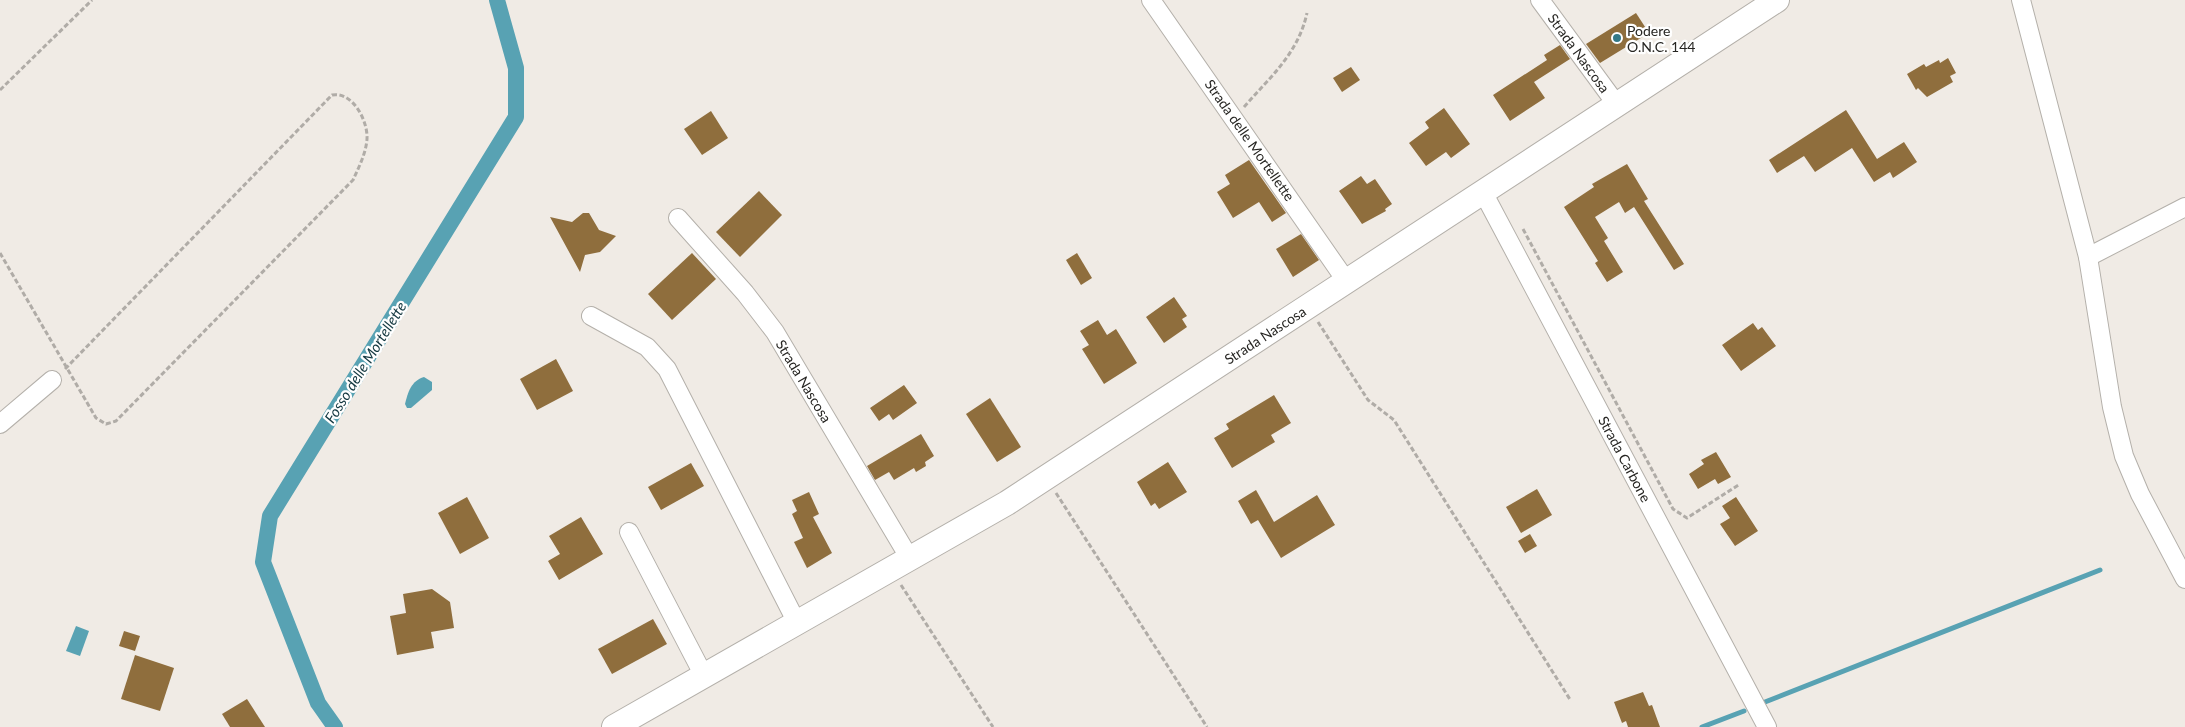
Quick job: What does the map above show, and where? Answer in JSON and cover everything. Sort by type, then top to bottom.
[{"type":"street","name":"Strada delle Mortellette","points":[[1151,0],[1237,121],[1347,282]]},
{"type":"street","name":"Strada Nascosa","points":[[1540,0],[1617,105]]},
{"type":"street","name":"Strada Nascosa","points":[[614,727],[976,522],[1777,0]]},
{"type":"street","points":[[2021,0],[2088,257],[2112,407],[2124,456],[2140,494],[2185,579]]},
{"type":"street","name":"Strada Carbone","points":[[1483,192],[1767,727]]},
{"type":"street","points":[[2088,257],[2185,207]]},
{"type":"street","name":"Strada Nascosa","points":[[678,218],[745,293],[775,332],[900,565]]},
{"type":"street","points":[[591,316],[647,347],[668,369],[797,623]]},
{"type":"street","points":[[0,424],[52,380]]},
{"type":"street","points":[[629,532],[704,676]]},
{"type":"path","points":[[0,90],[92,0]]},
{"type":"path","points":[[1237,121],[1244,106],[1288,58],[1299,41],[1307,13]]},
{"type":"path","points":[[0,253],[96,418],[106,424],[116,421],[353,180],[362,160],[367,138],[365,126],[358,109],[349,98],[339,94],[332,95],[67,367]]},
{"type":"path","points":[[1521,225],[1673,509],[1686,518],[1740,484]]},
{"type":"path","points":[[1308,307],[1368,400],[1394,420],[1571,701]]},
{"type":"path","points":[[1046,478],[1207,727]]},
{"type":"path","points":[[900,565],[992,727]]},
{"type":"water","points":[[424,377],[432,382],[432,390],[411,408],[407,408],[405,404],[407,395],[416,381]]},
{"type":"water","points":[[76,626],[89,631],[80,656],[66,651]]},
{"type":"building","name":"Podere O.N.C. 144","points":[[1636,13],[1649,33],[1600,63],[1586,44]]},
{"type":"building","points":[[1560,45],[1570,59],[1534,82],[1545,98],[1510,121],[1493,95],[1547,60],[1544,55]]},
{"type":"building","points":[[1948,58],[1956,73],[1950,76],[1953,82],[1927,97],[1918,88],[1916,90],[1907,74],[1924,64],[1926,67],[1939,60],[1940,63]]},
{"type":"building","points":[[1351,67],[1360,80],[1342,92],[1333,78]]},
{"type":"building","points":[[1444,108],[1470,144],[1451,158],[1446,152],[1426,166],[1409,143],[1429,128],[1425,122]]},
{"type":"building","points":[[1846,110],[1877,159],[1904,142],[1917,162],[1893,178],[1890,172],[1874,182],[1852,148],[1815,172],[1804,156],[1777,173],[1769,160]]},
{"type":"building","points":[[711,111],[728,138],[702,155],[684,129]]},
{"type":"building","points":[[1249,160],[1286,213],[1272,222],[1259,202],[1233,218],[1217,192],[1230,184],[1225,175]]},
{"type":"building","points":[[1627,164],[1648,199],[1644,201],[1684,264],[1674,270],[1634,207],[1625,213],[1619,202],[1595,217],[1608,238],[1604,241],[1623,272],[1607,282],[1595,263],[1598,261],[1564,207],[1594,187],[1592,184]]},
{"type":"building","points":[[1361,176],[1367,184],[1375,179],[1392,204],[1385,209],[1386,211],[1362,224],[1339,191]]},
{"type":"building","points":[[759,191],[782,215],[740,257],[716,232]]},
{"type":"building","points":[[583,213],[589,213],[599,230],[616,236],[600,252],[585,255],[580,272],[550,217],[572,222]]},
{"type":"building","points":[[1301,234],[1319,260],[1293,277],[1276,249]]},
{"type":"building","points":[[692,253],[716,279],[672,320],[648,294]]},
{"type":"building","points":[[1077,253],[1092,278],[1081,285],[1066,260]]},
{"type":"building","points":[[1174,297],[1187,316],[1182,319],[1187,327],[1164,343],[1146,317]]},
{"type":"building","points":[[1098,320],[1107,335],[1116,329],[1137,363],[1104,384],[1082,349],[1089,345],[1080,331]]},
{"type":"building","points":[[1753,323],[1758,330],[1762,327],[1776,346],[1741,371],[1722,345]]},
{"type":"building","points":[[556,359],[573,391],[537,410],[520,379]]},
{"type":"building","points":[[904,385],[917,403],[893,420],[889,414],[879,421],[870,408]]},
{"type":"building","points":[[1274,395],[1291,423],[1271,435],[1275,442],[1232,468],[1214,438],[1229,429],[1226,424]]},
{"type":"building","points":[[990,398],[1021,447],[997,462],[966,414]]},
{"type":"building","points":[[921,434],[934,456],[925,462],[926,466],[916,472],[914,468],[894,480],[889,472],[875,480],[867,466]]},
{"type":"building","points":[[1716,452],[1731,477],[1718,484],[1715,479],[1698,489],[1689,474],[1704,464],[1701,460]]},
{"type":"building","points":[[1168,462],[1187,492],[1159,509],[1155,503],[1151,506],[1137,482]]},
{"type":"building","points":[[691,463],[704,486],[661,510],[648,487]]},
{"type":"building","points":[[1537,489],[1552,515],[1521,533],[1506,507]]},
{"type":"building","points":[[1256,490],[1274,522],[1317,495],[1335,525],[1281,558],[1258,520],[1251,524],[1238,501]]},
{"type":"building","points":[[809,492],[819,514],[813,517],[832,553],[807,568],[794,542],[803,538],[792,514],[797,511],[792,500]]},
{"type":"building","points":[[467,497],[489,538],[460,554],[438,513]]},
{"type":"building","points":[[1736,497],[1758,531],[1735,546],[1720,524],[1730,518],[1722,506]]},
{"type":"building","points":[[581,517],[603,554],[559,580],[548,561],[560,554],[549,536]]},
{"type":"building","points":[[1530,534],[1537,546],[1525,553],[1518,541]]},
{"type":"building","points":[[432,589],[450,602],[454,628],[431,632],[434,648],[397,655],[390,616],[406,613],[403,594]]},
{"type":"building","points":[[653,619],[667,644],[612,674],[598,649]]},
{"type":"building","points":[[124,631],[140,636],[135,651],[119,646]]},
{"type":"building","points":[[135,655],[174,668],[160,711],[121,699]]},
{"type":"building","points":[[1643,692],[1649,706],[1652,705],[1660,727],[1628,727],[1626,721],[1622,723],[1614,702]]},
{"type":"building","points":[[247,699],[265,727],[230,727],[222,714]]},
{"type":"waterway","name":"Fosso delle Mortellette","points":[[335,727],[318,703],[263,562],[270,516],[516,117],[516,68],[497,0]]},
{"type":"waterway","points":[[1765,702],[2100,570]]},
{"type":"waterway","points":[[1702,727],[1744,711]]},
{"type":"place","name":"Podere O.N.C. 144","points":[[1617,38]]}]
